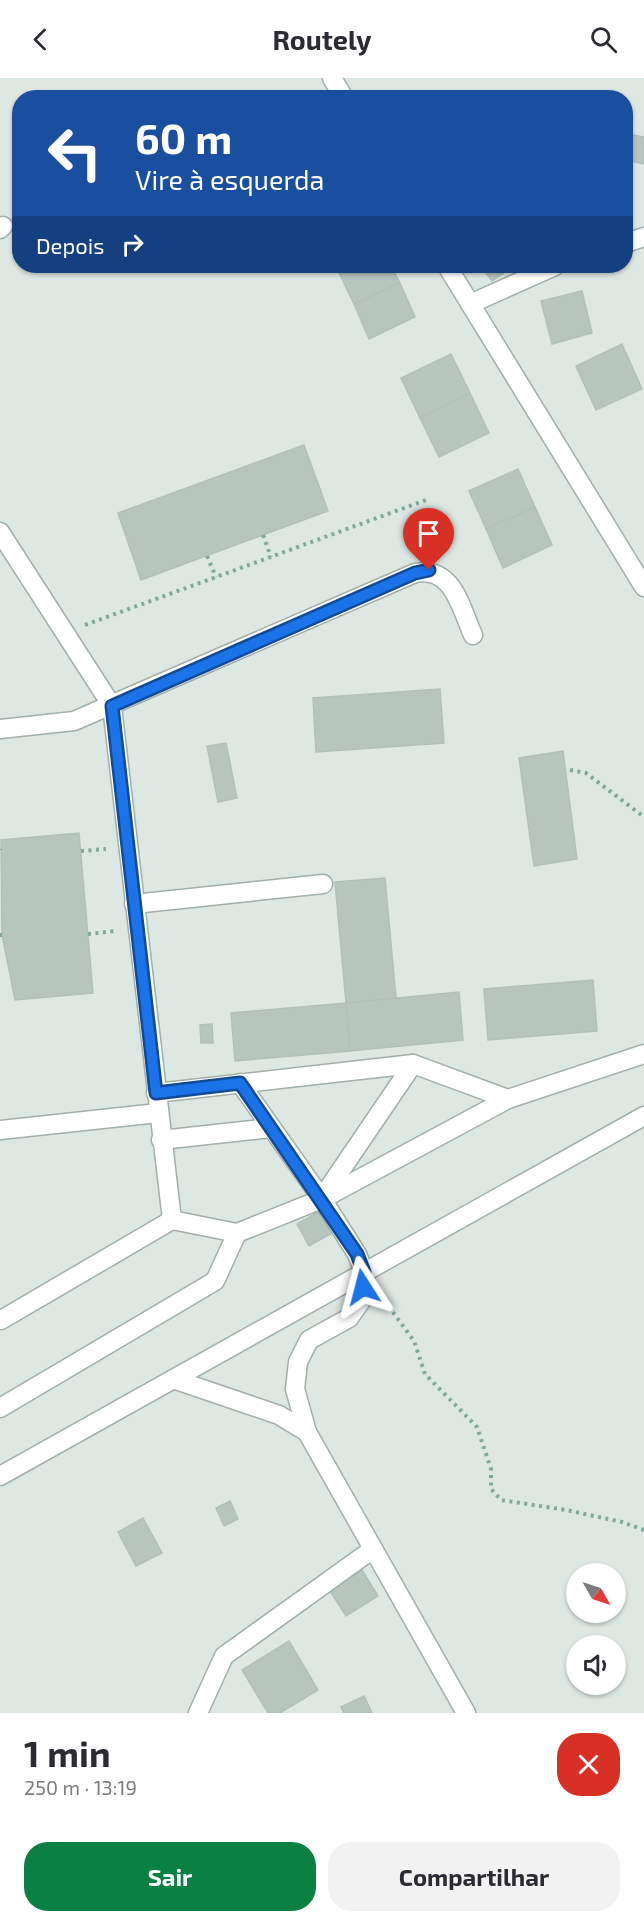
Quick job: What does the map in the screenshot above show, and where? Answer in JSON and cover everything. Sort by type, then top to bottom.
[{"type":"street","points":[[451,273],[644,587]]},
{"type":"street","points":[[470,304],[539,273]]},
{"type":"street","points":[[0,532],[112,706],[172,1220]]},
{"type":"street","points":[[0,729],[74,721],[415,573],[429,570],[440,574],[450,585],[473,635]]},
{"type":"street","points":[[134,904],[324,884]]},
{"type":"street","points":[[1,1320],[172,1220],[237,1233],[322,1198],[508,1099],[644,1054]]},
{"type":"street","points":[[156,1093],[413,1064],[508,1099]]},
{"type":"street","points":[[322,1198],[413,1064]]},
{"type":"street","points":[[240,1083],[322,1198],[357,1254],[364,1272],[361,1300],[349,1318],[309,1341],[298,1362],[295,1389],[308,1432],[466,1713]]},
{"type":"street","points":[[0,1130],[158,1113]]},
{"type":"street","points":[[0,1476],[644,1116]]},
{"type":"street","points":[[161,1140],[271,1128]]},
{"type":"street","points":[[0,1408],[215,1281],[237,1233]]},
{"type":"street","points":[[173,1379],[279,1415],[308,1432]]},
{"type":"street","points":[[198,1713],[224,1656],[373,1550]]},
{"type":"path","points":[[65,632],[426,500]]},
{"type":"path","points":[[263,535],[271,557]]},
{"type":"path","points":[[207,556],[216,577]]},
{"type":"path","points":[[570,770],[586,773],[644,817]]},
{"type":"path","points":[[364,1272],[414,1341],[426,1374],[477,1427],[491,1469],[491,1489],[501,1500],[576,1512],[622,1522],[644,1530]]},
{"type":"building","points":[[633,135],[644,137],[644,164],[633,162]]},
{"type":"building","points":[[339,273],[395,273],[400,283],[354,304]]},
{"type":"building","points":[[486,273],[504,273],[492,281]]},
{"type":"building","points":[[400,283],[415,317],[369,339],[354,304]]},
{"type":"building","points":[[582,291],[592,333],[552,344],[541,301]]},
{"type":"building","points":[[622,344],[642,389],[596,410],[576,366]]},
{"type":"building","points":[[451,354],[470,393],[420,418],[401,378]]},
{"type":"building","points":[[470,393],[489,433],[439,457],[420,418]]},
{"type":"building","points":[[304,445],[328,511],[141,580],[118,513]]},
{"type":"building","points":[[518,469],[535,507],[486,529],[469,491]]},
{"type":"building","points":[[535,507],[552,545],[503,568],[486,529]]},
{"type":"building","points":[[440,689],[444,743],[316,752],[313,698]]},
{"type":"building","points":[[226,743],[237,798],[218,802],[207,746]]},
{"type":"building","points":[[563,751],[577,859],[534,866],[519,758]]},
{"type":"building","points":[[79,833],[93,993],[15,1000],[2,935],[1,840]]},
{"type":"building","points":[[385,878],[396,998],[346,1003],[335,882]]},
{"type":"building","points":[[593,980],[597,1031],[488,1040],[484,989]]},
{"type":"building","points":[[459,992],[463,1040],[350,1051],[346,1003]]},
{"type":"building","points":[[346,1003],[350,1051],[235,1061],[231,1013]]},
{"type":"building","points":[[212,1024],[213,1043],[201,1043],[200,1025]]},
{"type":"building","points":[[320,1211],[332,1233],[309,1246],[297,1224]]},
{"type":"building","points":[[230,1501],[238,1519],[224,1526],[216,1508]]},
{"type":"building","points":[[143,1518],[162,1553],[136,1566],[118,1532]]},
{"type":"building","points":[[362,1570],[378,1596],[346,1616],[330,1591]]},
{"type":"building","points":[[289,1641],[318,1690],[280,1713],[268,1713],[242,1670]]},
{"type":"building","points":[[364,1696],[372,1713],[344,1713],[341,1707]]},
{"type":"route","points":[[363,1287],[364,1272],[357,1254],[322,1198],[240,1083],[156,1093],[112,706],[415,573],[429,570]]}]
